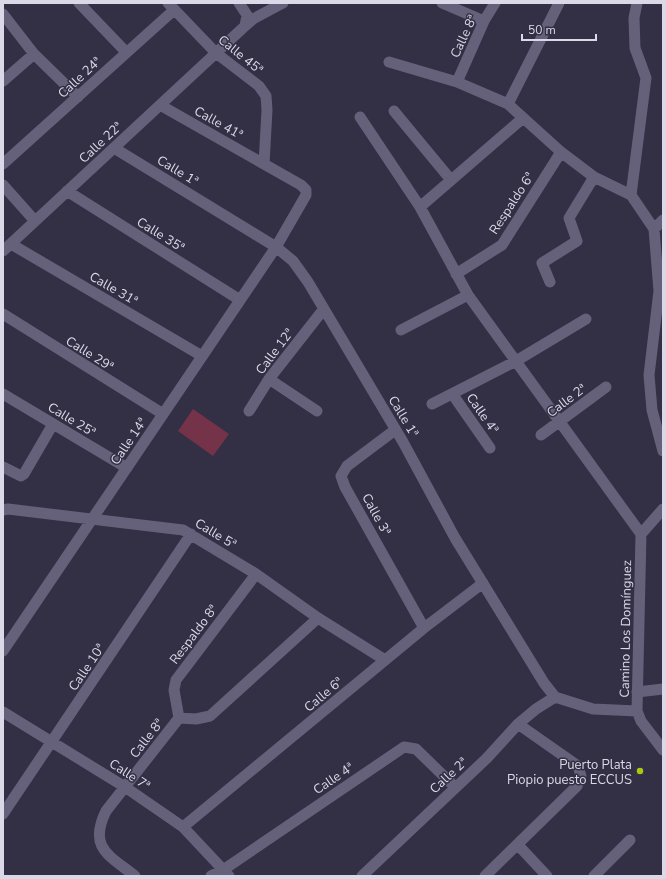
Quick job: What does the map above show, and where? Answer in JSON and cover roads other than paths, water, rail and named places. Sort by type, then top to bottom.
[{"type":"street","points":[[79,3],[126,52]]},
{"type":"street","points":[[239,3],[247,15],[245,26]]},
{"type":"street","name":"Calle 22ª","points":[[7,247],[245,26],[253,19],[283,3]]},
{"type":"street","points":[[442,3],[484,21]]},
{"type":"street","name":"Calle 8ª","points":[[457,82],[484,21],[495,3]]},
{"type":"street","points":[[508,104],[558,3]]},
{"type":"street","points":[[631,195],[646,78],[635,48],[634,18],[637,3]]},
{"type":"street","name":"Calle 24ª","points":[[3,164],[126,52],[171,6]]},
{"type":"street","name":"Calle 45ª","points":[[171,6],[216,53],[259,86],[266,96],[267,110],[264,164]]},
{"type":"street","points":[[3,14],[34,54],[78,97]]},
{"type":"street","points":[[3,81],[34,54]]},
{"type":"street","points":[[389,62],[457,82],[508,104],[561,152],[594,177],[631,195],[654,229],[661,289],[649,375],[652,410],[660,429],[663,451]]},
{"type":"street","name":"Calle 41ª","points":[[160,105],[264,164],[306,190],[306,195],[276,247]]},
{"type":"street","points":[[394,111],[451,180]]},
{"type":"street","points":[[360,117],[420,207],[468,295],[641,534],[663,509]]},
{"type":"street","points":[[420,207],[523,118]]},
{"type":"street","name":"Calle 1ª","points":[[114,148],[276,247],[293,261],[308,282],[323,310],[396,430],[483,584],[544,683],[555,697]]},
{"type":"street","name":"Respaldo 6ª","points":[[456,274],[502,245],[561,152]]},
{"type":"street","points":[[550,282],[542,262],[577,241],[569,218],[594,177]]},
{"type":"street","points":[[3,186],[35,222]]},
{"type":"street","name":"Calle 35ª","points":[[67,191],[240,300]]},
{"type":"street","points":[[654,229],[663,220]]},
{"type":"street","name":"Calle 31ª","points":[[7,247],[202,356]]},
{"type":"street","name":"Calle 14ª","points":[[3,651],[276,247]]},
{"type":"street","points":[[401,330],[468,295]]},
{"type":"street","name":"Calle 12ª","points":[[249,411],[269,379],[323,310]]},
{"type":"street","name":"Calle 29ª","points":[[3,314],[163,414]]},
{"type":"street","points":[[432,404],[453,395],[516,362],[586,319]]},
{"type":"street","points":[[269,379],[317,412]]},
{"type":"street","name":"Calle 2ª","points":[[541,435],[606,388]]},
{"type":"street","name":"Calle 25ª","points":[[3,394],[127,468]]},
{"type":"street","name":"Calle 4ª","points":[[453,395],[490,448]]},
{"type":"street","points":[[3,467],[16,475],[21,476],[24,474],[53,424]]},
{"type":"street","name":"Calle 3ª","points":[[396,430],[347,466],[342,476],[345,487],[424,628]]},
{"type":"street","name":"Calle 5ª","points":[[5,512],[183,530],[256,574],[318,618],[385,660]]},
{"type":"street","name":"Calle 10ª","points":[[3,814],[191,534]]},
{"type":"street","name":"Camino Los Domínguez","points":[[641,534],[637,711],[641,721],[663,750]]},
{"type":"street","name":"Respaldo 8ª","points":[[179,718],[174,690],[176,680],[256,574]]},
{"type":"street","name":"Calle 6ª","points":[[183,827],[424,628],[483,584]]},
{"type":"street","name":"Calle 8ª","points":[[135,876],[107,854],[100,844],[98,835],[100,822],[106,811],[179,718],[196,719],[210,716],[318,618]]},
{"type":"street","points":[[637,692],[663,688]]},
{"type":"street","points":[[555,697],[593,709],[637,711]]},
{"type":"street","name":"Calle 2ª","points":[[362,876],[455,786],[487,758],[518,724],[536,709],[555,697]]},
{"type":"street","name":"Calle 7ª","points":[[3,712],[51,743],[126,786],[183,827],[226,873]]},
{"type":"street","points":[[485,876],[518,846],[577,786],[581,776],[578,766],[518,724]]},
{"type":"street","name":"Calle 4ª","points":[[211,876],[226,873],[404,747],[416,749],[455,786]]},
{"type":"street","points":[[594,876],[630,840]]},
{"type":"street","points":[[518,846],[547,876]]},
{"type":"place","name":"Puerto Plata Piopio puesto ECCUS","points":[[640,771]]}]
